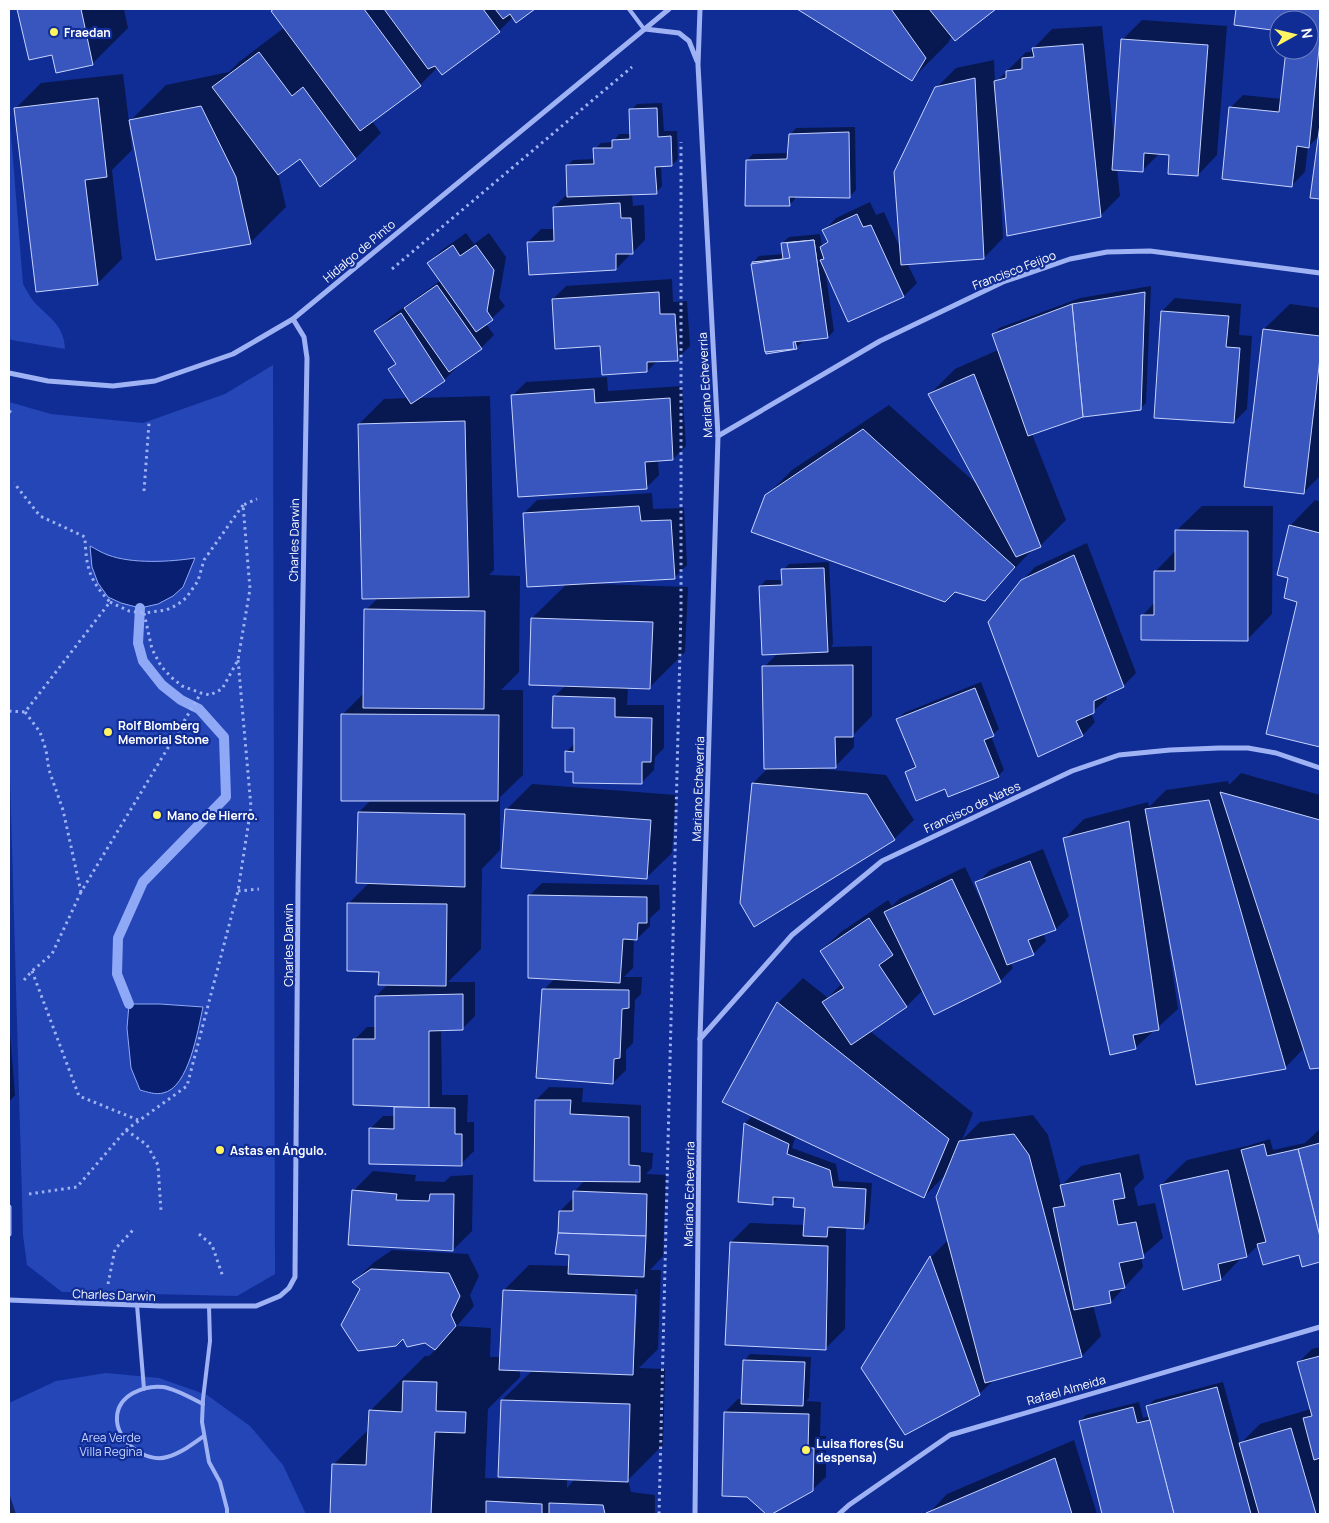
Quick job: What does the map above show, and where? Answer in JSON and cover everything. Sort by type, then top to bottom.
[{"type":"street","name":"Hidalgo de Pinto","points":[[9,373],[48,382],[113,386],[155,381],[233,354],[293,318],[669,9]]},
{"type":"street","name":"Mariano Echeverria","points":[[695,1514],[700,1039],[718,436],[698,65],[700,9]]},
{"type":"street","name":"Mariano Echeverria","points":[[644,29],[679,33],[689,41],[698,65]]},
{"type":"street","name":"Francisco Feijoo","points":[[718,436],[880,341],[1003,282],[1070,259],[1107,252],[1150,251],[1320,273]]},
{"type":"street","name":"Charles Darwin","points":[[9,1300],[138,1305],[256,1306],[280,1296],[295,1277],[298,876],[306,358],[304,337],[293,318]]},
{"type":"street","name":"Francisco de Nates","points":[[700,1039],[792,935],[882,861],[1072,771],[1119,755],[1220,748],[1248,748],[1276,753],[1320,768]]},
{"type":"street","points":[[9,1208],[9,1234]]},
{"type":"street","name":"Rafael Almeida","points":[[839,1514],[849,1505],[950,1435],[1320,1327]]},
{"type":"lane","points":[[630,9],[644,29]]},
{"type":"lane","points":[[138,1305],[144,1388]]},
{"type":"lane","points":[[209,1306],[210,1341],[202,1422],[209,1462],[220,1482],[228,1509],[227,1514]]},
{"type":"lane","points":[[203,1404],[164,1387],[144,1388],[131,1393],[121,1403],[116,1417],[121,1434],[132,1449],[150,1458],[166,1458],[204,1436]]},
{"type":"path","points":[[392,269],[638,62]]},
{"type":"path","points":[[659,1514],[681,610],[681,141]]},
{"type":"path","points":[[9,411],[13,414]]},
{"type":"path","points":[[144,491],[149,424]]},
{"type":"path","points":[[14,482],[40,516],[85,537],[88,571],[99,591],[110,602],[133,612],[143,613],[166,610],[186,598],[198,581],[204,560],[243,506],[258,499]]},
{"type":"path","points":[[29,1194],[77,1187],[126,1130],[187,1086],[238,891],[251,807],[238,660],[250,589],[243,506]]},
{"type":"path","points":[[25,712],[110,602]]},
{"type":"path","points":[[143,613],[152,649],[161,666],[182,686],[200,695],[210,695],[222,689],[238,660]]},
{"type":"path","points":[[24,980],[52,954],[82,892],[200,695]]},
{"type":"path","points":[[9,711],[25,712],[40,732],[46,750],[49,770],[63,810],[82,892]]},
{"type":"path","points":[[238,891],[259,889]]},
{"type":"path","points":[[32,971],[79,1096],[138,1121]]},
{"type":"path","points":[[126,1130],[147,1145],[158,1166],[161,1210]]},
{"type":"path","points":[[108,1284],[115,1249],[134,1229]]},
{"type":"path","points":[[199,1234],[212,1245],[223,1278]]},
{"type":"green space","points":[[9,109],[23,284],[34,302],[52,319],[59,329],[65,349],[9,339]]},
{"type":"green space","points":[[273,365],[275,1274],[237,1296],[62,1292],[27,1265],[23,1235],[9,740],[9,402],[51,414],[143,423],[225,394]]},
{"type":"green space","name":"Area Verde Villa Regina","points":[[106,1373],[159,1378],[207,1395],[250,1426],[283,1465],[306,1514],[9,1514],[9,1403],[56,1381]]},
{"type":"shaded area","points":[[90,546],[108,555],[128,560],[163,561],[195,558],[183,587],[173,596],[158,604],[140,608],[108,597],[98,583],[92,567]]},
{"type":"shaded area","points":[[129,1004],[203,1007],[195,1043],[186,1069],[180,1081],[172,1089],[163,1093],[140,1090],[131,1068],[127,1028]]},
{"type":"building","name":"Fraedan","points":[[17,9],[81,9],[93,65],[56,73],[52,55],[29,60]]},
{"type":"building","points":[[274,9],[364,9],[421,86],[360,131],[271,11]]},
{"type":"building","points":[[384,9],[483,9],[500,32],[442,75],[435,66],[428,69]]},
{"type":"building","points":[[495,9],[535,9],[516,23],[510,14],[503,19]]},
{"type":"building","points":[[797,9],[891,9],[926,58],[912,81]]},
{"type":"building","points":[[929,9],[996,9],[955,41]]},
{"type":"building","points":[[1236,9],[1320,9],[1319,49],[1319,10],[1269,10],[1269,30],[1234,25]]},
{"type":"building","points":[[1121,39],[1208,45],[1198,176],[1168,174],[1169,155],[1144,153],[1143,172],[1112,170]]},
{"type":"building","points":[[1083,44],[1101,217],[1007,236],[994,81],[1006,78],[1006,71],[1022,69],[1022,58],[1034,57],[1032,48]]},
{"type":"building","points":[[259,52],[292,96],[303,87],[356,159],[320,187],[300,159],[278,175],[212,87]]},
{"type":"building","points":[[1285,60],[1318,60],[1309,148],[1297,146],[1292,187],[1222,179],[1229,107],[1279,112]]},
{"type":"building","points":[[975,78],[984,259],[901,265],[894,172],[935,87]]},
{"type":"building","points":[[98,98],[107,177],[85,180],[98,285],[36,292],[14,108]]},
{"type":"building","points":[[201,106],[236,177],[251,244],[156,260],[129,120]]},
{"type":"building","points":[[657,108],[658,137],[671,136],[672,166],[655,167],[657,194],[567,197],[566,165],[594,164],[593,148],[612,148],[612,140],[630,139],[629,109]]},
{"type":"building","points":[[1320,124],[1320,199],[1310,198]]},
{"type":"building","points":[[849,132],[850,198],[789,197],[790,206],[745,206],[746,160],[787,159],[789,134]]},
{"type":"building","points":[[620,203],[621,218],[631,218],[633,254],[616,254],[616,270],[529,275],[527,242],[554,241],[553,207]]},
{"type":"building","points":[[857,214],[863,227],[871,225],[904,297],[848,322],[820,260],[824,259],[820,247],[828,242],[822,230]]},
{"type":"building","points":[[814,240],[827,337],[795,341],[797,349],[766,354],[752,262],[783,259],[781,243]]},
{"type":"building","points":[[814,240],[828,338],[793,342],[794,349],[765,352],[751,264],[790,258],[787,243]]},
{"type":"building","points":[[453,245],[460,256],[476,245],[494,270],[487,311],[493,320],[476,332],[427,263]]},
{"type":"building","points":[[437,285],[482,349],[449,372],[404,308]]},
{"type":"building","points":[[659,292],[660,314],[675,314],[678,361],[647,362],[647,372],[602,375],[600,346],[555,349],[552,299]]},
{"type":"building","points":[[1145,292],[1141,410],[1083,417],[1072,304]]},
{"type":"building","points":[[1072,304],[1083,417],[1028,436],[992,334]]},
{"type":"building","points":[[1161,311],[1229,316],[1226,347],[1240,348],[1234,423],[1154,418]]},
{"type":"building","points":[[401,313],[445,381],[411,404],[388,369],[396,364],[374,331]]},
{"type":"building","points":[[1263,329],[1320,336],[1320,358],[1304,494],[1244,487]]},
{"type":"building","points":[[974,374],[1041,547],[1016,557],[928,394]]},
{"type":"building","points":[[594,389],[595,403],[670,398],[673,460],[645,462],[647,489],[518,497],[511,395]]},
{"type":"building","points":[[465,421],[469,597],[362,599],[358,424]]},
{"type":"building","points":[[863,429],[1015,567],[985,601],[955,592],[945,602],[751,532],[765,495]]},
{"type":"building","points":[[639,506],[641,521],[671,520],[675,579],[527,587],[523,513]]},
{"type":"building","points":[[1289,525],[1320,533],[1320,747],[1266,734],[1297,602],[1284,598],[1288,578],[1277,575]]},
{"type":"building","points":[[1175,530],[1248,531],[1248,641],[1141,640],[1141,615],[1154,615],[1154,571],[1175,571]]},
{"type":"building","points":[[1074,555],[1124,687],[1094,701],[1094,713],[1076,721],[1083,736],[1038,757],[988,622],[1021,580]]},
{"type":"building","points":[[824,568],[828,652],[762,655],[759,586],[782,585],[781,569]]},
{"type":"building","points":[[364,609],[485,611],[484,709],[363,708]]},
{"type":"building","points":[[531,618],[653,622],[650,689],[529,685]]},
{"type":"building","points":[[853,665],[853,737],[835,737],[836,768],[764,769],[762,666]]},
{"type":"building","points":[[975,688],[994,736],[984,740],[999,777],[948,797],[945,789],[916,801],[905,772],[916,767],[896,719]]},
{"type":"building","points":[[553,696],[615,698],[615,717],[652,718],[651,762],[642,762],[642,784],[573,783],[573,772],[565,772],[565,751],[574,752],[574,728],[552,728]]},
{"type":"building","points":[[341,714],[499,715],[498,801],[341,801]]},
{"type":"building","points":[[752,783],[867,794],[895,840],[754,927],[740,903]]},
{"type":"building","points":[[1220,792],[1320,820],[1320,1068],[1310,1069]]},
{"type":"building","points":[[1209,800],[1286,1069],[1196,1085],[1145,809]]},
{"type":"building","points":[[505,809],[651,820],[647,879],[501,868]]},
{"type":"building","points":[[358,812],[465,814],[465,887],[356,883]]},
{"type":"building","points":[[1129,821],[1159,1030],[1133,1035],[1136,1049],[1110,1055],[1063,838]]},
{"type":"building","points":[[1030,861],[1056,930],[1028,940],[1034,955],[1007,965],[975,882]]},
{"type":"building","points":[[952,879],[1001,982],[934,1015],[884,912]]},
{"type":"building","points":[[528,895],[647,897],[647,923],[638,923],[637,940],[623,939],[620,983],[528,978]]},
{"type":"building","points":[[347,903],[447,904],[446,986],[378,985],[379,972],[347,971]]},
{"type":"building","points":[[869,918],[893,955],[879,965],[907,1007],[851,1045],[822,1002],[844,988],[820,951]]},
{"type":"building","points":[[542,989],[629,990],[629,1008],[622,1009],[620,1058],[614,1059],[613,1084],[536,1078]]},
{"type":"building","points":[[463,994],[463,1030],[429,1031],[429,1108],[353,1105],[353,1039],[375,1039],[375,996]]},
{"type":"building","points":[[777,1002],[949,1139],[924,1198],[722,1102]]},
{"type":"building","points":[[535,1100],[571,1100],[570,1114],[629,1117],[629,1165],[640,1166],[640,1182],[534,1181]]},
{"type":"building","points":[[394,1107],[455,1108],[455,1134],[462,1134],[462,1166],[369,1164],[369,1128],[394,1129]]},
{"type":"building","points":[[744,1123],[789,1144],[787,1154],[830,1170],[833,1187],[866,1189],[864,1229],[828,1227],[827,1237],[803,1236],[805,1208],[793,1207],[794,1198],[773,1197],[773,1205],[738,1202]]},
{"type":"building","points":[[1014,1134],[1029,1155],[1082,1357],[985,1383],[936,1197],[959,1141]]},
{"type":"building","points":[[1320,1143],[1320,1237],[1298,1149]]},
{"type":"building","points":[[1264,1144],[1267,1156],[1298,1149],[1320,1237],[1320,1262],[1302,1267],[1299,1255],[1263,1265],[1257,1244],[1266,1242],[1241,1150]]},
{"type":"building","points":[[1228,1170],[1247,1257],[1218,1264],[1221,1280],[1183,1290],[1160,1185]]},
{"type":"building","points":[[1120,1173],[1125,1198],[1113,1200],[1118,1225],[1136,1222],[1144,1258],[1119,1263],[1125,1288],[1109,1291],[1111,1303],[1074,1310],[1053,1208],[1065,1206],[1060,1185]]},
{"type":"building","points":[[352,1190],[397,1194],[396,1200],[429,1201],[430,1194],[454,1194],[453,1251],[348,1245]]},
{"type":"building","points":[[573,1191],[647,1194],[646,1236],[558,1233],[559,1211],[573,1211]]},
{"type":"building","points":[[558,1233],[646,1236],[644,1277],[568,1274],[569,1255],[555,1254]]},
{"type":"building","points":[[730,1242],[828,1246],[826,1350],[725,1345]]},
{"type":"building","points":[[930,1256],[980,1395],[905,1435],[861,1368]]},
{"type":"building","points":[[371,1269],[449,1273],[460,1296],[451,1315],[456,1326],[435,1350],[425,1343],[407,1347],[403,1339],[396,1346],[358,1351],[341,1325],[360,1289],[352,1282]]},
{"type":"building","points":[[503,1290],[636,1295],[633,1375],[499,1370]]},
{"type":"building","points":[[1320,1356],[1320,1458],[1314,1460],[1303,1418],[1312,1416],[1297,1362]]},
{"type":"building","points":[[743,1360],[805,1362],[803,1406],[741,1404]]},
{"type":"building","points":[[403,1381],[437,1382],[436,1411],[466,1412],[465,1433],[435,1432],[431,1514],[330,1514],[332,1464],[366,1465],[369,1410],[402,1412]]},
{"type":"building","points":[[1217,1387],[1251,1514],[1174,1514],[1146,1406]]},
{"type":"building","points":[[501,1400],[630,1404],[628,1482],[498,1477]]},
{"type":"building","points":[[1133,1407],[1137,1423],[1150,1420],[1174,1514],[1102,1514],[1079,1421]]},
{"type":"building","points":[[724,1412],[809,1414],[808,1448],[814,1448],[813,1491],[772,1514],[766,1514],[747,1497],[722,1496]]},
{"type":"building","points":[[1291,1428],[1316,1514],[1259,1514],[1239,1443]]},
{"type":"building","points":[[1055,1458],[1072,1514],[926,1514],[926,1513]]},
{"type":"building","points":[[486,1501],[542,1504],[542,1514],[486,1514]]},
{"type":"building","points":[[549,1503],[603,1505],[605,1514],[549,1514]]},
{"type":"waterway","points":[[129,1004],[117,974],[118,938],[143,882],[226,797],[224,737],[199,709],[181,700],[162,685],[143,661],[138,643],[140,608]]},
{"type":"place","name":"Fraedan","points":[[54,32]]},
{"type":"place","name":"Rolf Blomberg Memorial Stone","points":[[108,732]]},
{"type":"place","name":"Mano de Hierro.","points":[[157,815]]},
{"type":"place","name":"Astas en Ángulo.","points":[[220,1150]]},
{"type":"place","name":"Luisa flores(Su despensa)","points":[[806,1450]]}]
